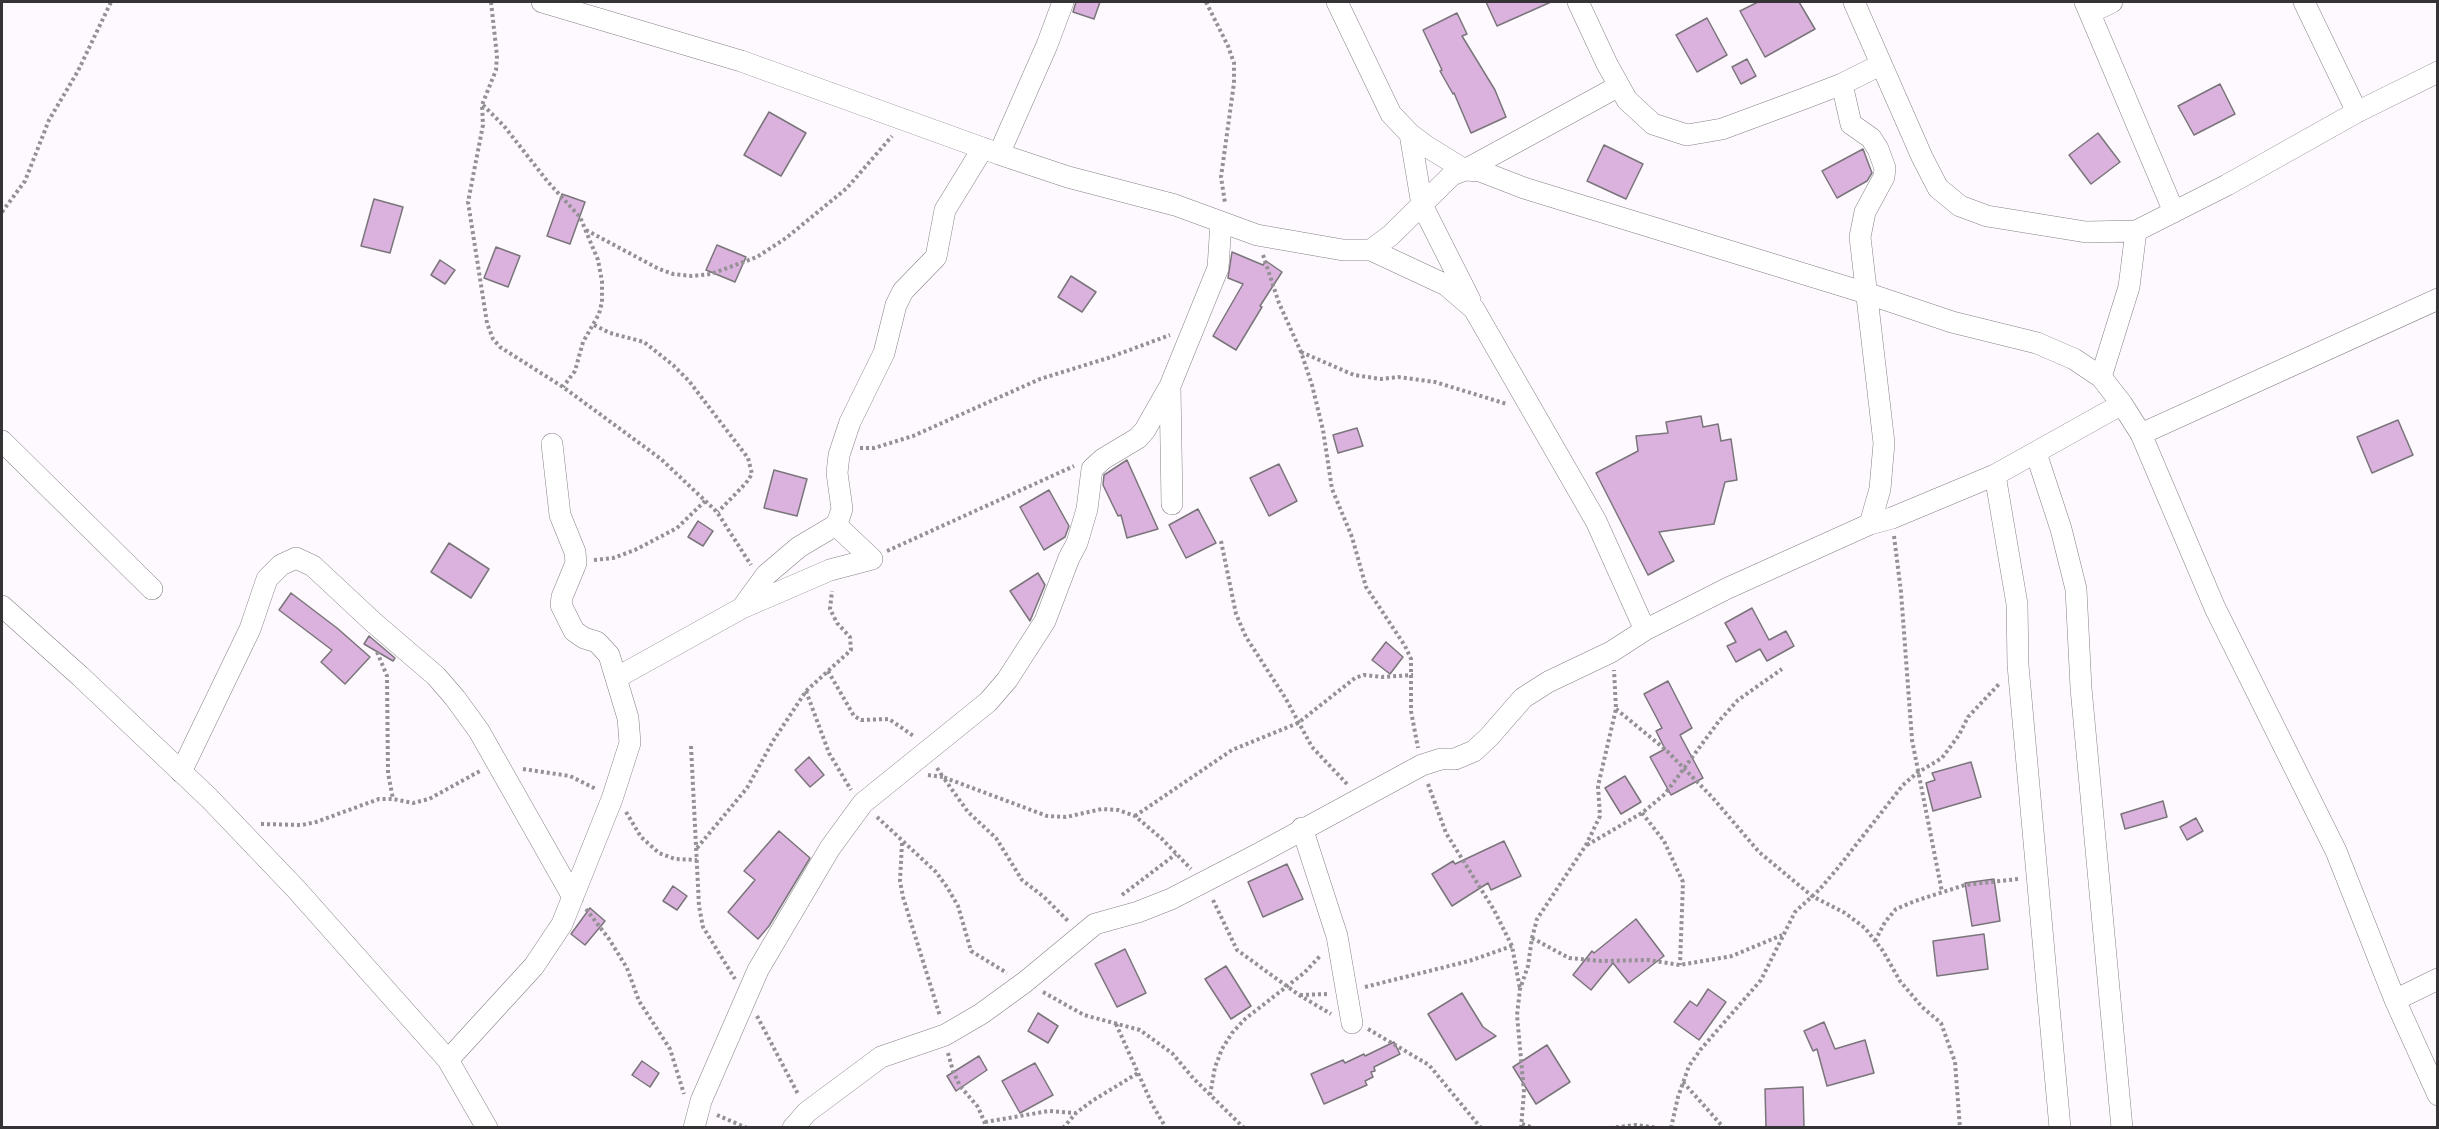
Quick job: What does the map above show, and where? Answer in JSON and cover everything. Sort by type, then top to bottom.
[{"type":"street","points":[[542,2],[741,61],[1068,177],[1175,205],[1257,235],[1343,250],[1371,250],[1446,285],[1474,309]]},
{"type":"street","points":[[742,608],[761,581],[799,547],[836,525],[842,509],[837,473],[843,444],[858,401],[884,352],[899,298],[910,281],[936,256],[945,210],[991,151],[1047,45],[1063,2]]},
{"type":"street","points":[[1337,2],[1391,114],[1410,134],[1465,170],[1480,171],[1524,188],[1866,293],[1952,322],[2037,344],[2074,359],[2101,376],[2122,404],[2140,434],[2215,608],[2336,851],[2395,1000],[2438,1095]]},
{"type":"street","points":[[1578,2],[1627,100],[1653,124],[1687,135],[1722,129],[1842,84],[1880,65]]},
{"type":"street","points":[[1854,2],[1880,65],[1938,188],[1960,206],[1987,216],[2086,232],[2136,231],[2227,185],[2357,112],[2438,72]]},
{"type":"street","points":[[2112,2],[2087,7],[2174,212]]},
{"type":"street","points":[[2304,2],[2357,112]]},
{"type":"street","points":[[1842,84],[1851,124],[1871,138],[1885,168],[1884,177],[1865,212],[1860,237],[1884,443],[1880,489],[1870,524]]},
{"type":"street","points":[[1371,250],[1391,235],[1452,175],[1619,86]]},
{"type":"street","points":[[1410,134],[1422,205],[1474,309],[1596,521],[1645,630]]},
{"type":"street","points":[[696,1118],[758,970],[804,888],[830,848],[863,803],[988,702],[1007,680],[1045,621],[1083,528],[1090,473],[1096,464],[1138,438],[1170,386],[1191,329],[1213,285],[1218,268],[1221,222]]},
{"type":"street","points":[[2101,376],[2128,287],[2136,231]]},
{"type":"street","points":[[2140,434],[2438,299]]},
{"type":"street","points":[[1170,386],[1172,504]]},
{"type":"street","points":[[800,1120],[881,1057],[945,1035],[981,1014],[1025,982],[1095,924],[1138,912],[1171,899],[1422,765],[1441,759],[1455,759],[1474,751],[1523,698],[1548,682],[1611,652],[1645,630],[1728,588],[1870,524],[1892,518],[1995,475],[2122,404]]},
{"type":"street","points":[[2,441],[152,589]]},
{"type":"street","points":[[448,1060],[482,1022],[507,999],[534,966],[562,924],[613,797],[630,743],[628,718],[609,655],[597,642],[584,638],[574,631],[563,611],[562,597],[576,563],[575,552],[560,515],[552,444]]},
{"type":"street","points":[[2036,453],[2061,529],[2076,589],[2081,688],[2122,1128]]},
{"type":"street","points":[[1995,475],[2017,604],[2018,665],[2060,1128]]},
{"type":"street","points":[[836,525],[872,559]]},
{"type":"street","points":[[181,772],[250,629],[267,579],[281,565],[296,558],[313,566],[436,676],[455,698],[479,731],[573,897]]},
{"type":"street","points":[[616,678],[742,608],[830,570],[872,559]]},
{"type":"street","points":[[2,606],[181,772],[304,898],[448,1060],[487,1128]]},
{"type":"street","points":[[1302,828],[1337,936],[1352,1023]]},
{"type":"street","points":[[2395,1000],[2438,979]]},
{"type":"street","points":[[476,1107],[501,1128]]},
{"type":"path","points":[[2,212],[25,181],[49,120],[78,71],[111,2]]},
{"type":"path","points":[[491,2],[497,56],[496,70],[482,105],[483,125],[468,202],[488,323],[493,339],[661,459],[717,512],[761,581]]},
{"type":"path","points":[[1206,2],[1234,63],[1234,83],[1222,168],[1225,206],[1221,222]]},
{"type":"path","points":[[482,105],[504,126],[548,182],[572,206],[586,230],[598,260],[602,281],[602,302],[594,325],[583,342],[575,371],[563,387]]},
{"type":"path","points":[[586,230],[659,269],[673,274],[692,276],[711,274],[757,257],[786,238],[847,188],[906,119]]},
{"type":"path","points":[[1257,235],[1270,279],[1301,352],[1323,430],[1332,489],[1352,537],[1366,587],[1405,646],[1411,659],[1412,711],[1422,765],[1446,833],[1494,910],[1512,946],[1520,989]]},
{"type":"path","points":[[594,325],[610,333],[644,342],[666,359],[689,381],[748,458],[752,474],[717,512]]},
{"type":"path","points":[[843,444],[864,449],[874,448],[913,436],[1040,379],[1191,329]]},
{"type":"path","points":[[1301,352],[1354,375],[1435,382],[1534,413]]},
{"type":"path","points":[[872,559],[1074,466],[1096,464]]},
{"type":"path","points":[[576,563],[613,558],[635,550],[677,528],[705,501]]},
{"type":"path","points":[[1892,518],[1901,592],[1912,740],[1942,892]]},
{"type":"path","points":[[1221,541],[1236,614],[1242,629],[1312,747],[1360,798]]},
{"type":"path","points":[[696,848],[747,788],[773,741],[806,691],[848,655],[852,644],[850,638],[837,623],[831,609],[830,570]]},
{"type":"path","points":[[373,622],[374,644],[387,676],[388,773],[393,799]]},
{"type":"path","points":[[1534,1128],[1522,1126],[1524,1092],[1517,1015],[1520,989],[1528,966],[1537,919],[1586,845],[1600,816],[1598,786],[1616,709],[1616,688],[1611,652]]},
{"type":"path","points":[[1671,1128],[1689,1066],[1761,980],[1795,912],[1837,869],[1903,785],[1917,773],[1942,758],[1980,702],[2018,665]]},
{"type":"path","points":[[1586,845],[1642,813],[1671,789],[1683,769],[1738,700],[1782,669]]},
{"type":"path","points":[[828,671],[854,716],[861,720],[889,719],[915,737],[968,812],[996,838],[1022,880],[1055,906],[1080,936]]},
{"type":"path","points":[[1135,816],[1232,750],[1298,723],[1355,678],[1364,675],[1382,677],[1413,675]]},
{"type":"path","points":[[806,691],[829,753],[844,780],[902,843],[936,872],[958,906],[970,951],[1084,1015],[1140,1030],[1172,1053],[1192,1078],[1244,1128]]},
{"type":"path","points":[[1616,709],[1666,750],[1759,852],[1812,896],[1845,913],[1865,928],[1900,981],[1922,1007],[1941,1023],[1955,1062],[1960,1128]]},
{"type":"path","points":[[691,746],[699,906],[703,927],[768,1033],[800,1120]]},
{"type":"path","points":[[241,831],[263,824],[302,825],[316,822],[372,801],[393,799],[413,803],[429,799],[483,770],[500,767],[531,769],[570,776],[613,797],[641,837],[659,853],[675,859],[697,860]]},
{"type":"path","points":[[943,777],[1047,816],[1066,817],[1102,809],[1118,810],[1135,816],[1203,882]]},
{"type":"path","points":[[1642,813],[1664,841],[1683,882],[1680,965]]},
{"type":"path","points":[[902,843],[900,881],[903,897],[945,1035],[953,1071],[960,1086],[978,1107],[987,1128]]},
{"type":"path","points":[[1116,901],[1176,854]]},
{"type":"path","points":[[1875,941],[1885,922],[1896,909],[1965,885],[2036,877]]},
{"type":"path","points":[[573,897],[592,915],[627,968],[639,1001],[670,1049],[681,1089],[696,1118],[747,1128]]},
{"type":"path","points":[[1532,938],[1569,958],[1600,961],[1648,960],[1680,965],[1732,956],[1782,934]]},
{"type":"path","points":[[1210,1095],[1215,1067],[1232,1033],[1245,1019],[1304,973],[1337,936]]},
{"type":"path","points":[[1299,995],[1327,995],[1469,961],[1512,946]]},
{"type":"path","points":[[1116,1023],[1166,1128]]},
{"type":"path","points":[[1063,1128],[1076,1113],[1138,1072]]},
{"type":"path","points":[[1683,1082],[1724,1128]]},
{"type":"path","points":[[985,1122],[1049,1111],[1076,1113]]},
{"type":"path","points":[[1610,1128],[1636,1125],[1659,1128]]},
{"type":"building","points":[[1076,2],[1100,2],[1094,19],[1073,12]]},
{"type":"building","points":[[1486,2],[1551,2],[1497,26]]},
{"type":"building","points":[[1758,2],[1799,2],[1815,29],[1765,57],[1740,11]]},
{"type":"building","points":[[1457,13],[1467,34],[1462,36],[1495,90],[1506,117],[1471,133],[1454,93],[1440,71],[1442,70],[1423,30]]},
{"type":"building","points":[[1707,18],[1727,55],[1697,72],[1676,35]]},
{"type":"building","points":[[1747,59],[1756,76],[1741,84],[1732,67]]},
{"type":"building","points":[[2220,84],[2235,114],[2194,135],[2178,106]]},
{"type":"building","points":[[769,112],[806,133],[781,176],[744,155]]},
{"type":"building","points":[[2098,133],[2120,162],[2091,184],[2069,155]]},
{"type":"building","points":[[1604,145],[1643,164],[1626,199],[1587,181]]},
{"type":"building","points":[[1863,149],[1872,173],[1867,181],[1837,198],[1822,171]]},
{"type":"building","points":[[562,194],[585,202],[570,244],[547,236]]},
{"type":"building","points":[[374,199],[403,207],[390,253],[361,246]]},
{"type":"building","points":[[717,245],[746,257],[735,282],[706,270]]},
{"type":"building","points":[[496,247],[520,256],[508,287],[484,278]]},
{"type":"building","points":[[1232,252],[1263,265],[1266,261],[1282,272],[1236,350],[1213,336],[1243,284],[1228,278]]},
{"type":"building","points":[[440,260],[455,270],[445,284],[431,275]]},
{"type":"building","points":[[1071,276],[1096,292],[1082,312],[1058,297]]},
{"type":"building","points":[[1701,416],[1703,427],[1718,424],[1721,441],[1731,439],[1737,480],[1725,482],[1714,524],[1659,532],[1674,561],[1648,575],[1596,473],[1638,451],[1636,436],[1668,433],[1666,422]]},
{"type":"building","points":[[2398,420],[2413,455],[2372,473],[2357,437]]},
{"type":"building","points":[[1357,428],[1363,446],[1338,453],[1333,435]]},
{"type":"building","points":[[1127,460],[1158,529],[1127,538],[1121,515],[1118,516],[1103,485],[1104,475]]},
{"type":"building","points":[[1279,464],[1297,501],[1269,516],[1250,478]]},
{"type":"building","points":[[774,470],[807,479],[797,516],[764,508]]},
{"type":"building","points":[[1049,490],[1069,526],[1065,537],[1044,550],[1020,507]]},
{"type":"building","points":[[1198,509],[1216,543],[1186,558],[1169,525]]},
{"type":"building","points":[[698,521],[713,531],[703,546],[688,537]]},
{"type":"building","points":[[449,543],[489,569],[471,598],[431,572]]},
{"type":"building","points":[[1038,573],[1045,585],[1030,621],[1010,591]]},
{"type":"building","points":[[291,593],[370,657],[345,684],[321,662],[332,650],[279,610]]},
{"type":"building","points":[[1752,608],[1769,640],[1786,631],[1794,646],[1767,661],[1760,649],[1736,662],[1727,646],[1736,642],[1725,623]]},
{"type":"building","points":[[369,636],[395,658],[393,661],[364,644]]},
{"type":"building","points":[[1386,642],[1403,657],[1390,674],[1372,660]]},
{"type":"building","points":[[1668,681],[1692,728],[1680,735],[1703,778],[1671,795],[1650,757],[1665,749],[1656,731],[1662,728],[1644,694]]},
{"type":"building","points":[[809,757],[824,775],[810,787],[795,770]]},
{"type":"building","points":[[1971,762],[1981,797],[1933,811],[1926,783],[1935,780],[1932,773]]},
{"type":"building","points":[[1625,776],[1641,802],[1621,814],[1605,788]]},
{"type":"building","points":[[2163,801],[2167,817],[2125,829],[2121,814]]},
{"type":"building","points":[[2196,818],[2203,831],[2187,840],[2180,827]]},
{"type":"building","points":[[779,831],[810,858],[769,926],[758,939],[728,912],[755,880],[744,871]]},
{"type":"building","points":[[1504,841],[1521,876],[1491,890],[1488,883],[1452,906],[1432,874],[1453,861],[1455,864]]},
{"type":"building","points":[[1287,864],[1303,899],[1263,917],[1248,882]]},
{"type":"building","points":[[1994,879],[2000,921],[1972,926],[1965,883]]},
{"type":"building","points":[[673,886],[687,896],[677,910],[663,901]]},
{"type":"building","points":[[590,908],[605,921],[585,945],[571,934]]},
{"type":"building","points":[[1636,919],[1664,956],[1629,983],[1613,963],[1591,990],[1573,975],[1592,951],[1594,953]]},
{"type":"building","points":[[1984,934],[1988,969],[1937,976],[1933,941]]},
{"type":"building","points":[[1125,949],[1146,993],[1117,1007],[1095,964]]},
{"type":"building","points":[[1226,966],[1251,1006],[1231,1019],[1205,979]]},
{"type":"building","points":[[1708,989],[1726,1002],[1699,1040],[1674,1022],[1690,1001],[1697,1006]]},
{"type":"building","points":[[1462,993],[1483,1027],[1496,1036],[1456,1060],[1428,1014]]},
{"type":"building","points":[[1038,1013],[1058,1026],[1048,1043],[1028,1031]]},
{"type":"building","points":[[1824,1022],[1835,1049],[1865,1040],[1874,1073],[1827,1086],[1817,1049],[1813,1051],[1804,1031]]},
{"type":"building","points":[[1394,1042],[1400,1054],[1374,1067],[1375,1071],[1371,1072],[1373,1077],[1365,1081],[1367,1085],[1324,1104],[1311,1074],[1343,1060],[1345,1063],[1364,1054],[1365,1056]]},
{"type":"building","points":[[1547,1045],[1570,1082],[1536,1104],[1513,1067]]},
{"type":"building","points":[[979,1056],[987,1070],[956,1091],[947,1076]]},
{"type":"building","points":[[642,1061],[659,1073],[650,1087],[632,1075]]},
{"type":"building","points":[[1035,1063],[1053,1095],[1020,1113],[1002,1081]]},
{"type":"building","points":[[1803,1087],[1804,1127],[1766,1128],[1765,1089]]}]
